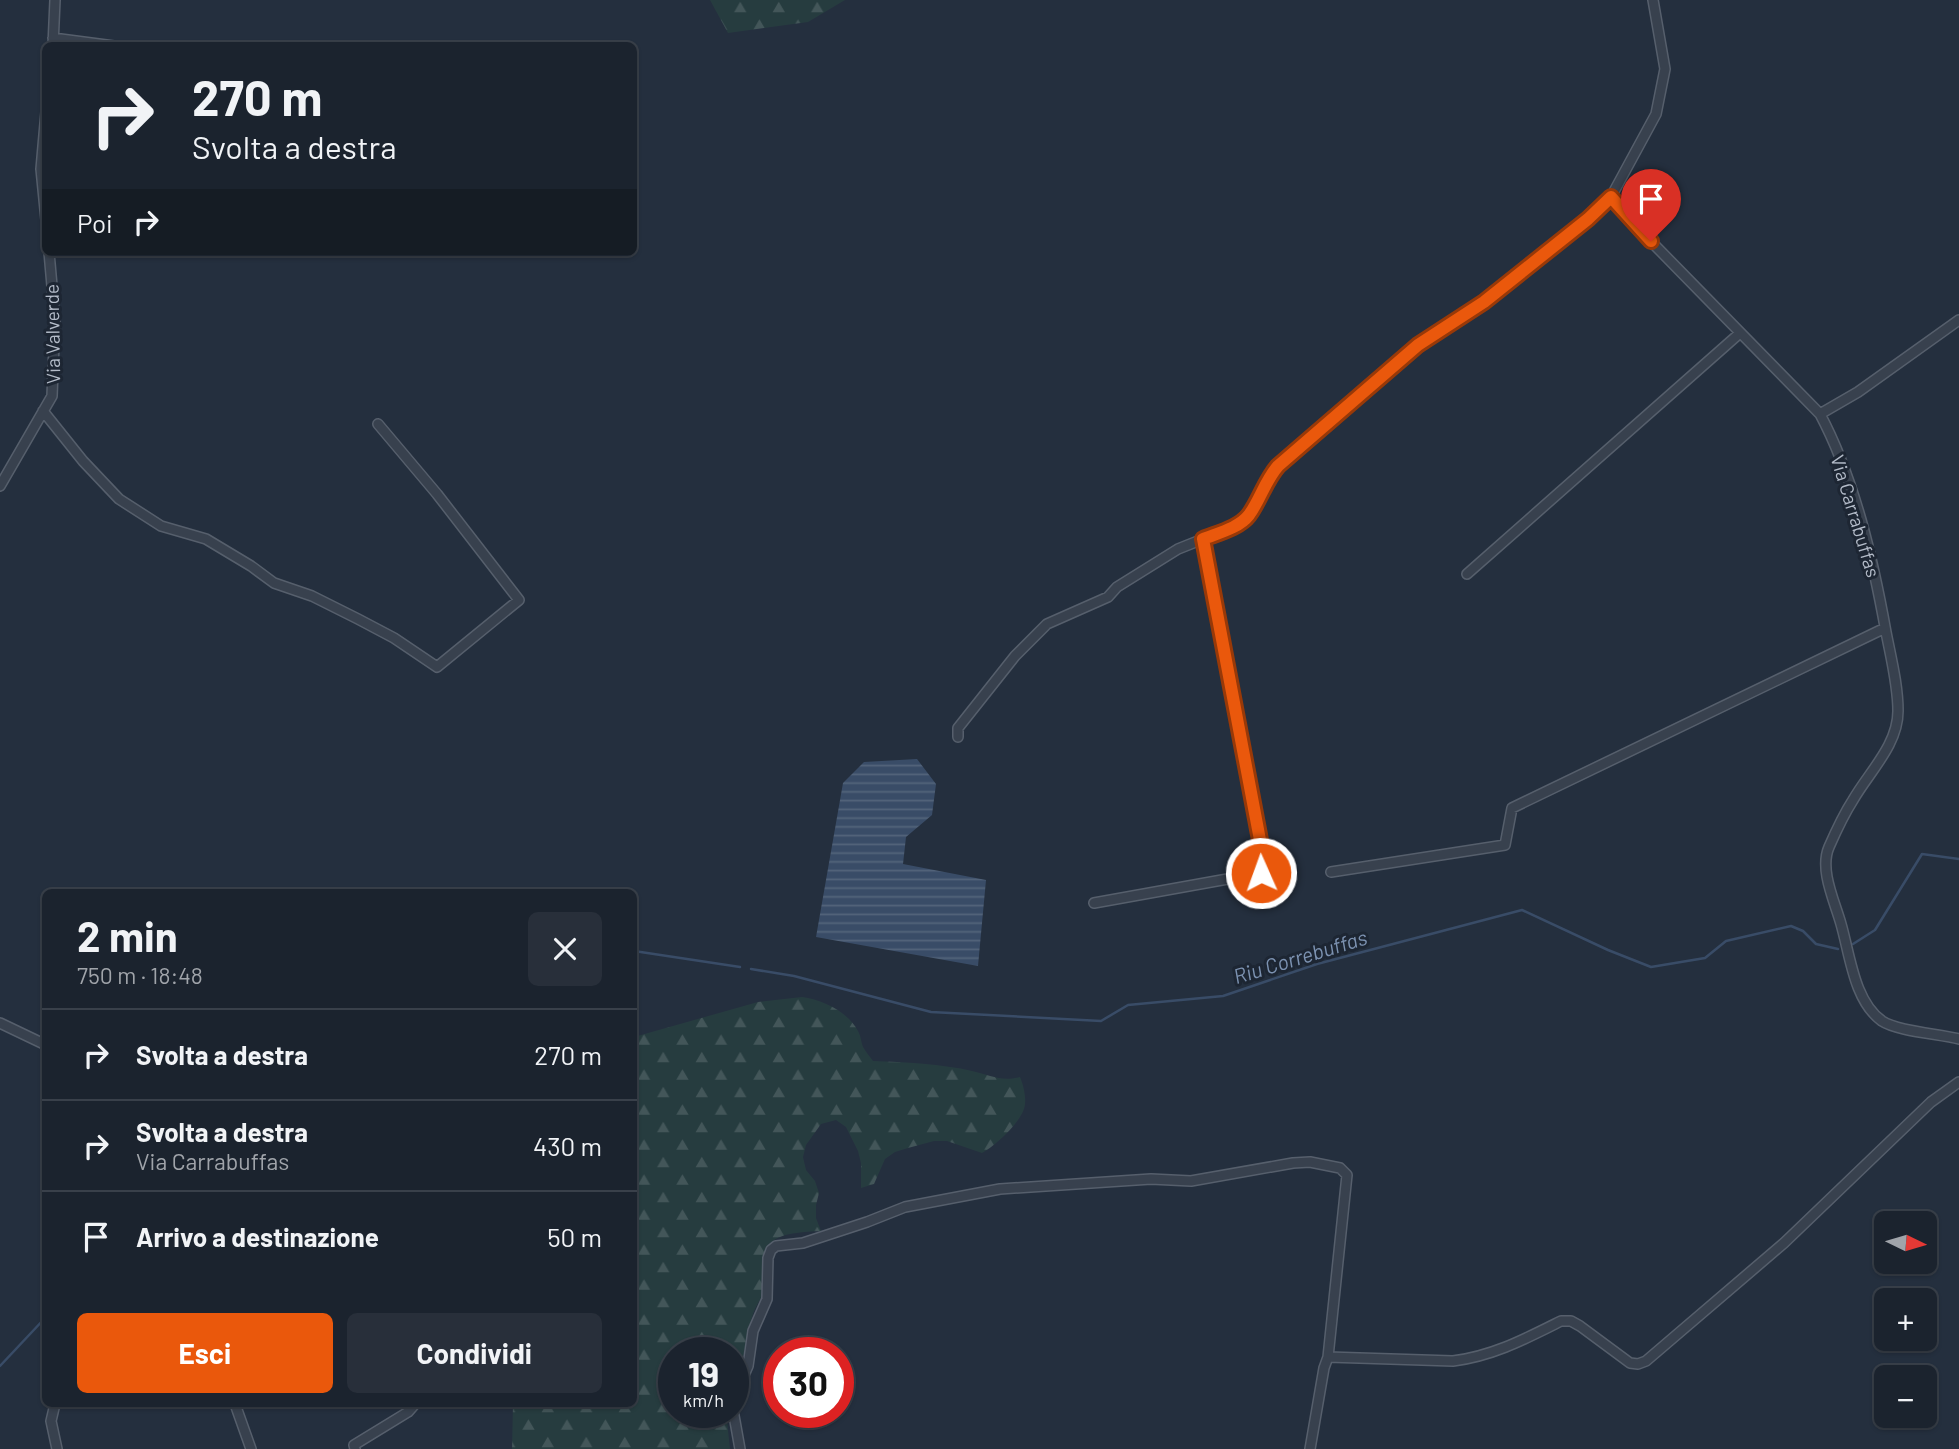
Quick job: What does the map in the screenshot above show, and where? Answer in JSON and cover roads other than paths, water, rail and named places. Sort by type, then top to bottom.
[{"type":"street","points":[[53,42],[55,0]]},
{"type":"street","points":[[958,737],[958,727],[1015,656],[1047,624],[1108,597],[1117,587],[1178,549],[1238,525],[1248,516],[1269,477],[1288,457],[1418,345],[1484,302],[1588,219],[1611,197],[1656,114],[1665,69],[1653,0]]},
{"type":"street","points":[[42,150],[42,186]]},
{"type":"street","name":"Via Carrabuffas","points":[[1611,197],[1633,223],[1820,415],[1833,438],[1872,555],[1898,712],[1894,737],[1852,801],[1826,854],[1827,874],[1853,970],[1870,1009],[1880,1020],[1894,1026],[1959,1039]]},
{"type":"street","name":"Via Valverde","points":[[0,486],[52,396],[55,320],[49,256]]},
{"type":"street","points":[[1820,415],[1858,392],[1959,320]]},
{"type":"street","points":[[1468,574],[1740,333]]},
{"type":"street","points":[[43,411],[83,461],[129,506],[161,526],[206,539],[274,583],[312,596],[358,619],[394,638],[437,667],[519,600],[437,494],[378,424]]},
{"type":"street","points":[[1094,903],[1261,873],[1264,861],[1203,539]]},
{"type":"street","points":[[1331,872],[1505,845],[1512,808],[1885,628]]},
{"type":"street","points":[[0,1023],[42,1043]]},
{"type":"street","points":[[1328,1357],[1453,1361],[1468,1359],[1496,1352],[1561,1321],[1571,1321],[1630,1363],[1646,1361],[1784,1243],[1931,1102],[1959,1082]]},
{"type":"street","points":[[749,1359],[753,1331],[767,1299],[768,1258],[776,1246],[803,1243],[905,1207],[1000,1189],[1151,1179],[1191,1181],[1293,1163],[1329,1165],[1340,1168],[1347,1175],[1328,1357],[1310,1449]]},
{"type":"street","points":[[54,1407],[51,1421],[57,1449]]},
{"type":"street","points":[[236,1407],[251,1449]]},
{"type":"street","points":[[355,1449],[354,1444],[412,1407]]},
{"type":"street","points":[[736,1428],[740,1449]]},
{"type":"water","points":[[917,759],[936,784],[932,815],[906,837],[903,864],[986,880],[978,966],[816,937],[843,783],[864,762]]},
{"type":"waterway","name":"Riu Correbuffas","points":[[1853,944],[1875,930],[1922,854],[1959,859]]},
{"type":"waterway","name":"Riu Correbuffas","points":[[751,969],[794,976],[931,1012],[1101,1021],[1128,1005],[1223,996],[1317,964],[1522,910],[1651,967],[1705,958],[1726,941],[1791,926],[1803,931],[1816,944],[1838,949]]},
{"type":"waterway","name":"Riu Correbuffas","points":[[637,951],[740,967]]},
{"type":"waterway","name":"Riu Correbuffas","points":[[0,1366],[42,1321]]}]
